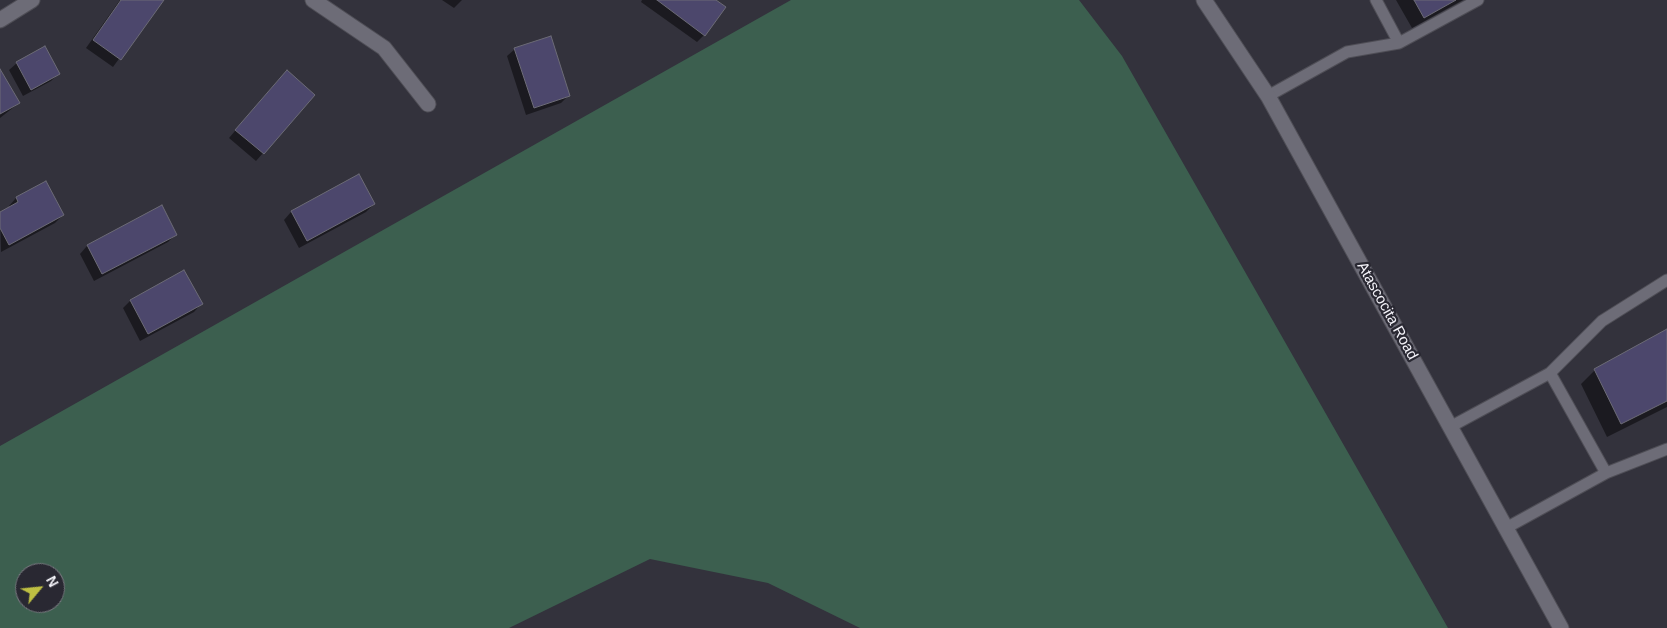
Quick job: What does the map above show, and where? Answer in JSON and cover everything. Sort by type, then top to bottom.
[{"type":"main road","points":[[0,20],[32,0]]},
{"type":"main road","points":[[313,0],[384,48],[428,104]]},
{"type":"main road","name":"Atascocita Road","points":[[1204,0],[1268,96],[1561,628]]},
{"type":"lane","points":[[1376,0],[1399,43]]},
{"type":"lane","points":[[1268,96],[1347,52],[1399,43],[1478,0]]},
{"type":"lane","points":[[1450,427],[1550,372],[1602,321],[1667,280]]},
{"type":"lane","points":[[1550,372],[1606,473]]},
{"type":"lane","points":[[1506,528],[1606,473],[1667,449]]},
{"type":"green space","points":[[791,0],[1079,0],[1122,56],[1448,628],[860,628],[768,583],[650,559],[509,628],[0,628],[0,446]]},
{"type":"building","points":[[121,0],[164,0],[121,60],[93,40]]},
{"type":"building","points":[[657,0],[716,0],[726,7],[705,36]]},
{"type":"building","points":[[1414,0],[1456,0],[1424,18]]},
{"type":"building","points":[[551,36],[570,96],[534,108],[514,48]]},
{"type":"building","points":[[45,46],[60,74],[31,90],[16,62]]},
{"type":"building","points":[[0,69],[20,103],[0,114]]},
{"type":"building","points":[[287,70],[315,95],[264,154],[235,130]]},
{"type":"building","points":[[359,174],[375,204],[307,241],[291,211]]},
{"type":"building","points":[[46,181],[64,215],[9,245],[0,228],[0,212],[18,202],[16,197]]},
{"type":"building","points":[[162,205],[177,235],[102,274],[87,245]]},
{"type":"building","points":[[184,270],[203,304],[148,334],[130,300]]},
{"type":"building","points":[[1667,329],[1667,401],[1621,424],[1594,369]]}]
